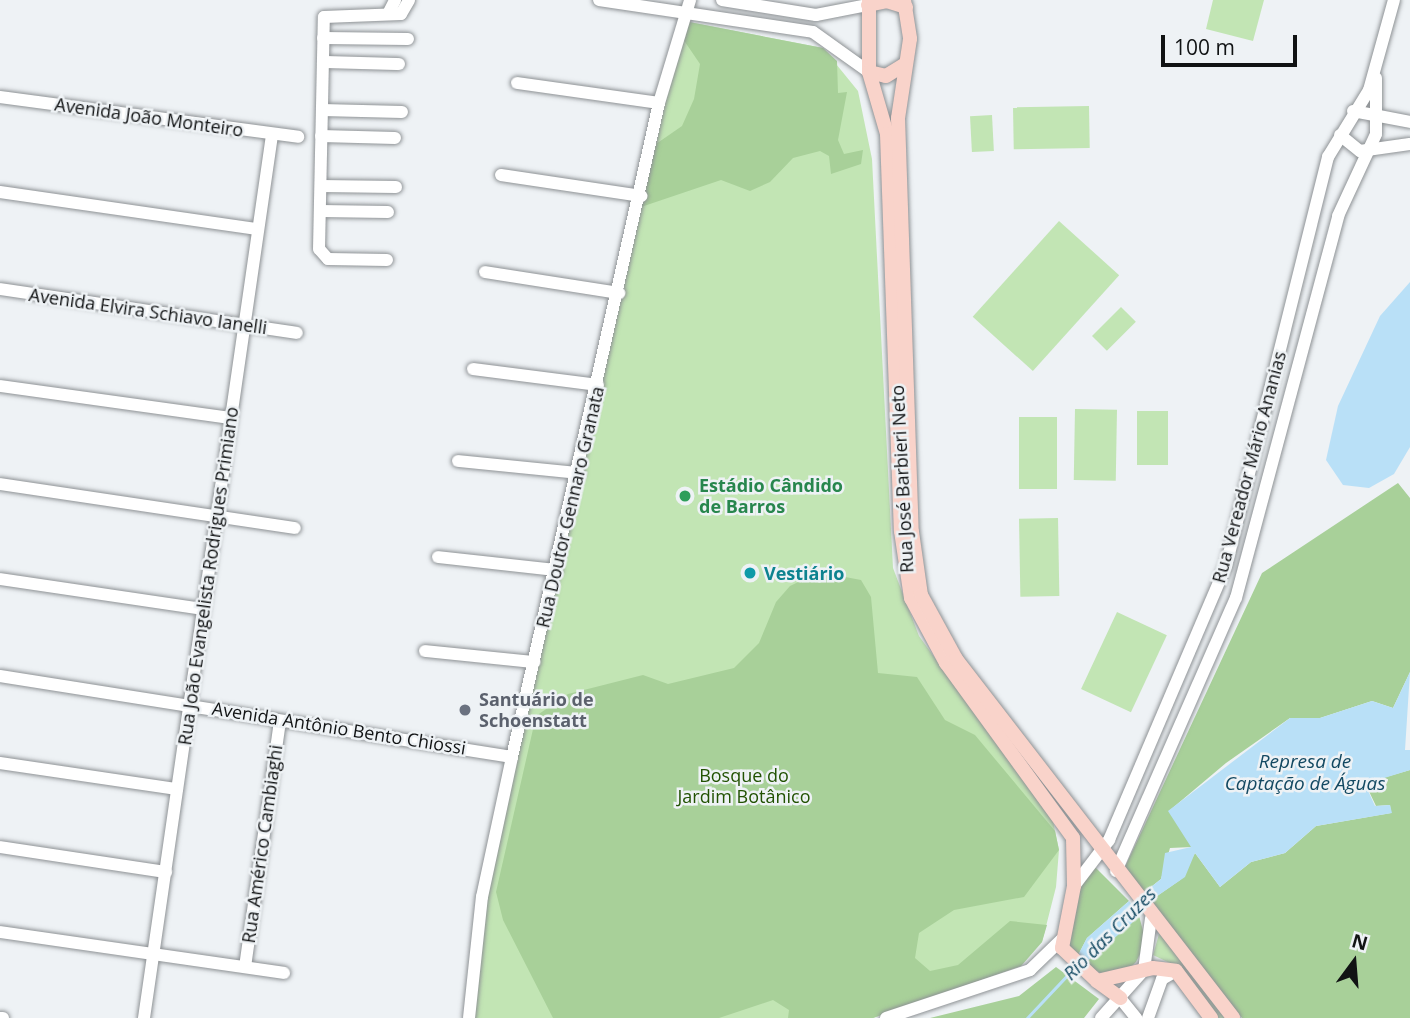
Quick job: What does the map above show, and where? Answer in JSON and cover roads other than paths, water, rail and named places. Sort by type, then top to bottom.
[{"type":"main road","points":[[869,3],[887,1],[905,4]]},
{"type":"main road","name":"Rua José Barbieri Neto","points":[[869,3],[869,72],[887,134],[901,531],[911,598],[946,663],[1064,821],[1073,838],[1074,886],[1063,947]]},
{"type":"main road","name":"Rua José Barbieri Neto","points":[[905,4],[905,64],[898,127],[912,532],[920,595],[956,659],[1149,917],[1233,1018]]},
{"type":"main road","points":[[869,72],[886,76],[905,64]]},
{"type":"main road","points":[[1063,947],[1093,978],[1120,998]]},
{"type":"main road","points":[[1093,978],[1144,970],[1177,971],[1212,1018]]},
{"type":"street","points":[[388,14],[395,0]]},
{"type":"street","points":[[387,260],[322,256],[323,38],[326,14],[388,14],[407,11],[409,0]]},
{"type":"street","points":[[599,0],[688,6],[813,32],[869,72]]},
{"type":"street","points":[[722,0],[817,15],[869,3]]},
{"type":"street","name":"Rua Vereador Mário Ananias","points":[[1116,872],[1236,598],[1338,216],[1368,152],[1377,114],[1376,74],[1394,0]]},
{"type":"street","name":"Rua Doutor Gennaro Granata","points":[[469,1018],[482,897],[512,757],[641,196],[659,103],[688,6]]},
{"type":"street","points":[[323,38],[408,39]]},
{"type":"street","points":[[323,62],[399,64]]},
{"type":"street","name":"Rua Vereador Mário Ananias","points":[[1074,886],[1098,849],[1109,840],[1226,566],[1328,157],[1376,74]]},
{"type":"street","points":[[517,83],[659,103]]},
{"type":"street","name":"Avenida João Monteiro","points":[[0,97],[298,138]]},
{"type":"street","points":[[322,110],[402,112]]},
{"type":"street","points":[[1353,111],[1410,122]]},
{"type":"street","name":"Rua João Evangelista Rodrigues Primiano","points":[[144,1018],[272,135]]},
{"type":"street","points":[[1340,135],[1352,148],[1368,152],[1410,144]]},
{"type":"street","points":[[321,136],[394,138]]},
{"type":"street","points":[[501,175],[641,196]]},
{"type":"street","points":[[321,186],[396,187]]},
{"type":"street","points":[[0,192],[257,229]]},
{"type":"street","points":[[321,211],[388,212]]},
{"type":"street","points":[[485,272],[619,293]]},
{"type":"street","name":"Avenida Elvira Schiavo Ianelli","points":[[0,289],[297,333]]},
{"type":"street","points":[[473,369],[597,385]]},
{"type":"street","points":[[0,386],[230,418]]},
{"type":"street","points":[[458,461],[578,473]]},
{"type":"street","points":[[0,484],[295,528]]},
{"type":"street","points":[[438,557],[556,570]]},
{"type":"street","points":[[0,579],[203,609]]},
{"type":"street","points":[[425,650],[534,662]]},
{"type":"street","name":"Avenida Antônio Bento Chiossi","points":[[0,676],[512,757]]},
{"type":"street","name":"Rua Américo Cambiaghi","points":[[245,967],[280,721]]},
{"type":"street","points":[[0,763],[177,789]]},
{"type":"street","points":[[0,847],[166,872]]},
{"type":"street","points":[[1101,1018],[1144,970],[1149,917]]},
{"type":"street","points":[[0,932],[284,973]]},
{"type":"street","points":[[886,1018],[1030,970],[1063,947]]},
{"type":"street","points":[[1148,1018],[1162,979],[1177,971]]},
{"type":"street","points":[[1120,998],[1136,1018]]},
{"type":"water","points":[[1410,282],[1410,447],[1394,474],[1369,488],[1343,485],[1326,460],[1338,406],[1380,316]]},
{"type":"water","name":"Represa de Captação de Águas","points":[[1410,672],[1405,750],[1410,750],[1410,770],[1365,784],[1375,806],[1390,805],[1392,813],[1316,826],[1285,853],[1251,862],[1220,887],[1195,853],[1185,877],[1147,903],[1141,895],[1161,879],[1165,853],[1191,847],[1168,811],[1290,718],[1320,718],[1372,701],[1393,708]]},
{"type":"water","points":[[1129,901],[1138,912],[1132,923],[1083,965],[1076,959],[1087,938]]},
{"type":"waterway","name":"Rio das Cruzes","points":[[1027,1018],[1075,967]]},
{"type":"place","name":"Estádio Cândido de Barros","points":[[685,496]]},
{"type":"place","name":"Vestiário","points":[[750,573]]},
{"type":"place","name":"Santuário de Schoenstatt","points":[[465,710]]},
{"type":"park label","name":"Bosque do Jardim Botânico","points":[[744,786]]}]
